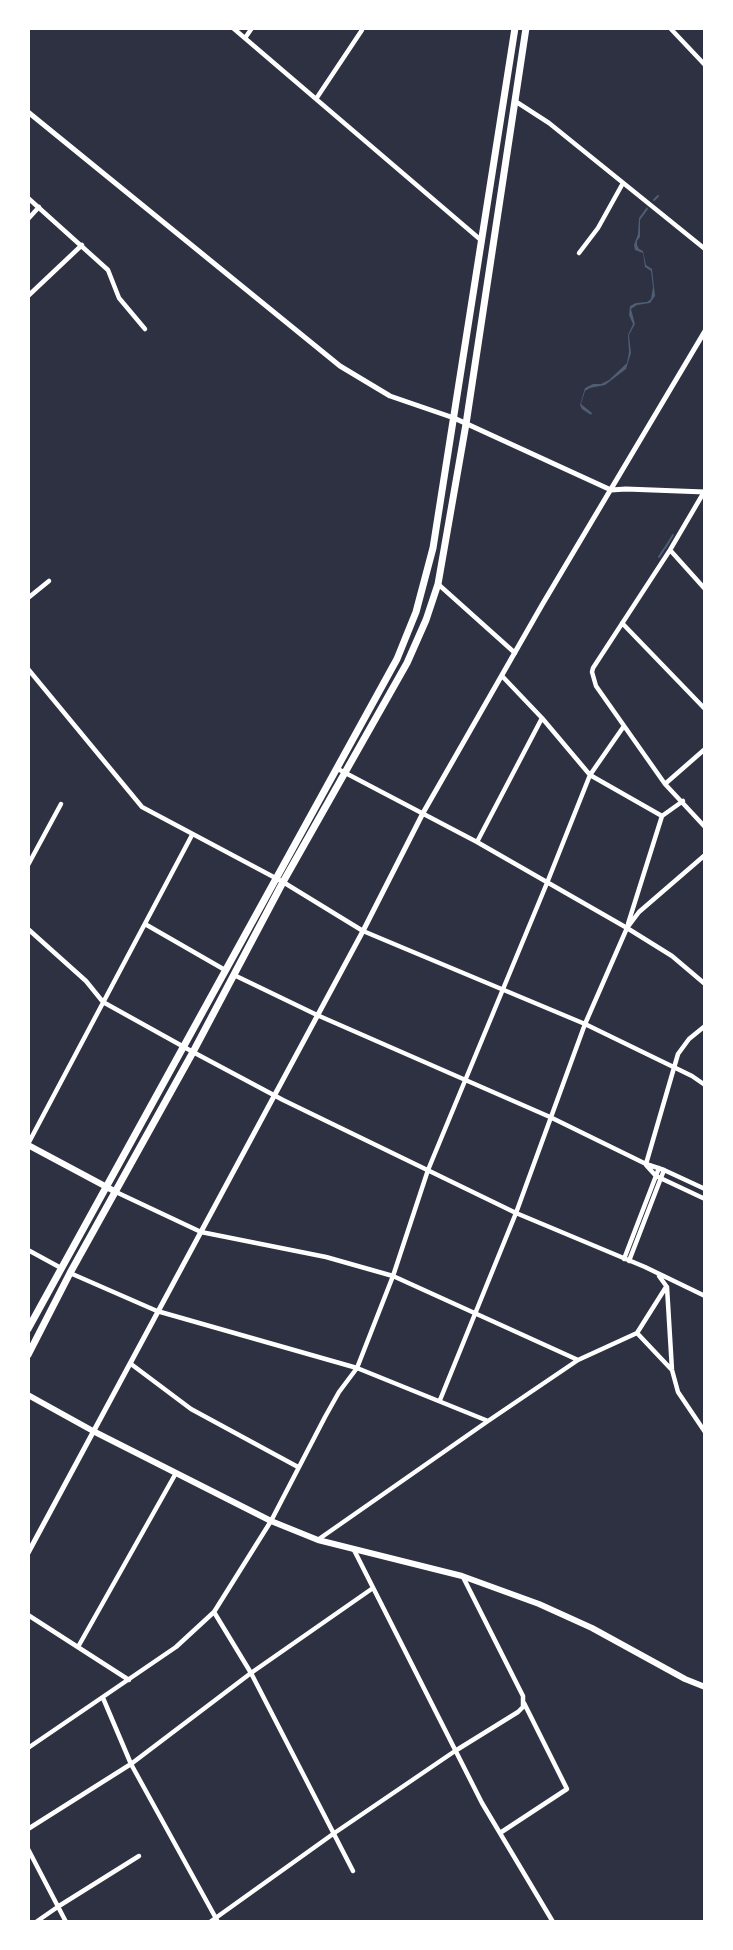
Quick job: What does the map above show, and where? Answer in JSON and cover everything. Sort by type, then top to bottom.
[{"type":"highway","points":[[28,1329],[184,1046],[230,972],[280,880],[336,768],[397,659],[416,612],[433,548],[515,28]]},
{"type":"highway","points":[[280,880],[346,773],[407,663],[438,584],[466,424],[526,28]]},
{"type":"highway","points":[[28,1355],[70,1273],[193,1052],[230,972]]},
{"type":"main road","points":[[28,1144],[116,1192]]},
{"type":"main road","points":[[28,1395],[93,1432],[271,1521],[318,1540],[462,1576],[539,1604],[592,1628],[685,1679],[705,1687]]},
{"type":"street","points":[[233,28],[482,241]]},
{"type":"street","points":[[245,38],[252,28]]},
{"type":"street","points":[[670,28],[705,65]]},
{"type":"street","points":[[316,99],[362,30]]},
{"type":"street","points":[[515,100],[549,123],[705,249]]},
{"type":"street","points":[[28,112],[340,366],[390,396],[454,418],[611,490],[705,492],[593,668],[596,686],[624,726],[665,784],[705,827]]},
{"type":"street","points":[[579,253],[598,228],[623,183]]},
{"type":"street","points":[[28,198],[108,270],[119,298],[145,329]]},
{"type":"street","points":[[28,218],[39,207]]},
{"type":"street","points":[[28,296],[82,245]]},
{"type":"street","points":[[28,1553],[363,931],[423,813],[542,604],[705,331]]},
{"type":"street","points":[[670,550],[705,589]]},
{"type":"street","points":[[28,598],[49,581]]},
{"type":"street","points":[[438,584],[515,654]]},
{"type":"street","points":[[622,623],[705,709]]},
{"type":"street","points":[[28,669],[142,807],[280,880],[363,931],[585,1024],[692,1076],[705,1085]]},
{"type":"street","points":[[502,676],[590,775],[662,816]]},
{"type":"street","points":[[477,842],[542,718]]},
{"type":"street","points":[[29,1747],[176,1647],[214,1612],[271,1521],[340,1392],[357,1368],[393,1276],[428,1170],[590,775],[624,726]]},
{"type":"street","points":[[665,784],[705,749]]},
{"type":"street","points":[[336,768],[477,842],[627,928],[672,956],[705,984]]},
{"type":"street","points":[[440,1400],[516,1213],[585,1024],[627,928],[662,816],[683,801]]},
{"type":"street","points":[[28,865],[61,804]]},
{"type":"street","points":[[28,1144],[192,835]]},
{"type":"street","points":[[627,928],[639,912],[705,855]]},
{"type":"street","points":[[145,924],[230,972],[317,1015],[550,1117],[646,1164],[705,1189]]},
{"type":"street","points":[[28,929],[86,981],[103,1002],[193,1052],[274,1095],[516,1213],[705,1296]]},
{"type":"street","points":[[646,1164],[678,1054],[689,1039],[705,1026]]},
{"type":"street","points":[[646,1164],[658,1177],[705,1199]]},
{"type":"street","points":[[627,1260],[661,1169]]},
{"type":"street","points":[[116,1192],[201,1232],[326,1257],[393,1276],[578,1360]]},
{"type":"street","points":[[28,1250],[61,1268]]},
{"type":"street","points":[[70,1273],[158,1311],[357,1368],[488,1420]]},
{"type":"street","points":[[659,1275],[667,1287],[672,1370],[678,1392],[705,1432]]},
{"type":"street","points":[[318,1540],[578,1360],[638,1333],[667,1287]]},
{"type":"street","points":[[638,1333],[672,1370]]},
{"type":"street","points":[[131,1364],[191,1409],[298,1467]]},
{"type":"street","points":[[78,1647],[176,1473]]},
{"type":"street","points":[[354,1550],[455,1751],[553,1922]]},
{"type":"street","points":[[462,1576],[523,1696],[523,1705],[568,1789],[500,1833]]},
{"type":"street","points":[[28,1829],[131,1764],[251,1673],[373,1588]]},
{"type":"street","points":[[214,1612],[251,1673],[353,1871]]},
{"type":"street","points":[[28,1615],[130,1680]]},
{"type":"street","points":[[103,1698],[131,1764],[217,1920]]},
{"type":"street","points":[[210,1922],[217,1920],[333,1834],[455,1751],[519,1712],[523,1705]]},
{"type":"street","points":[[28,1849],[66,1922]]},
{"type":"street","points":[[36,1922],[139,1856]]},
{"type":"water","points":[[647,207],[640,220],[637,245],[643,251],[646,265],[652,269],[655,296],[650,303],[631,309],[635,324],[629,335],[631,353],[626,369],[605,385],[585,391],[581,404],[591,415],[580,405],[585,388],[609,380],[627,363],[628,335],[633,324],[629,315],[630,306],[651,299],[651,271],[645,267],[643,253],[635,250],[634,245],[639,218]]},
{"type":"waterway","points":[[654,200],[658,196]]},
{"type":"waterway","points":[[665,548],[673,535]]},
{"type":"waterway","points":[[659,557],[664,549]]}]
